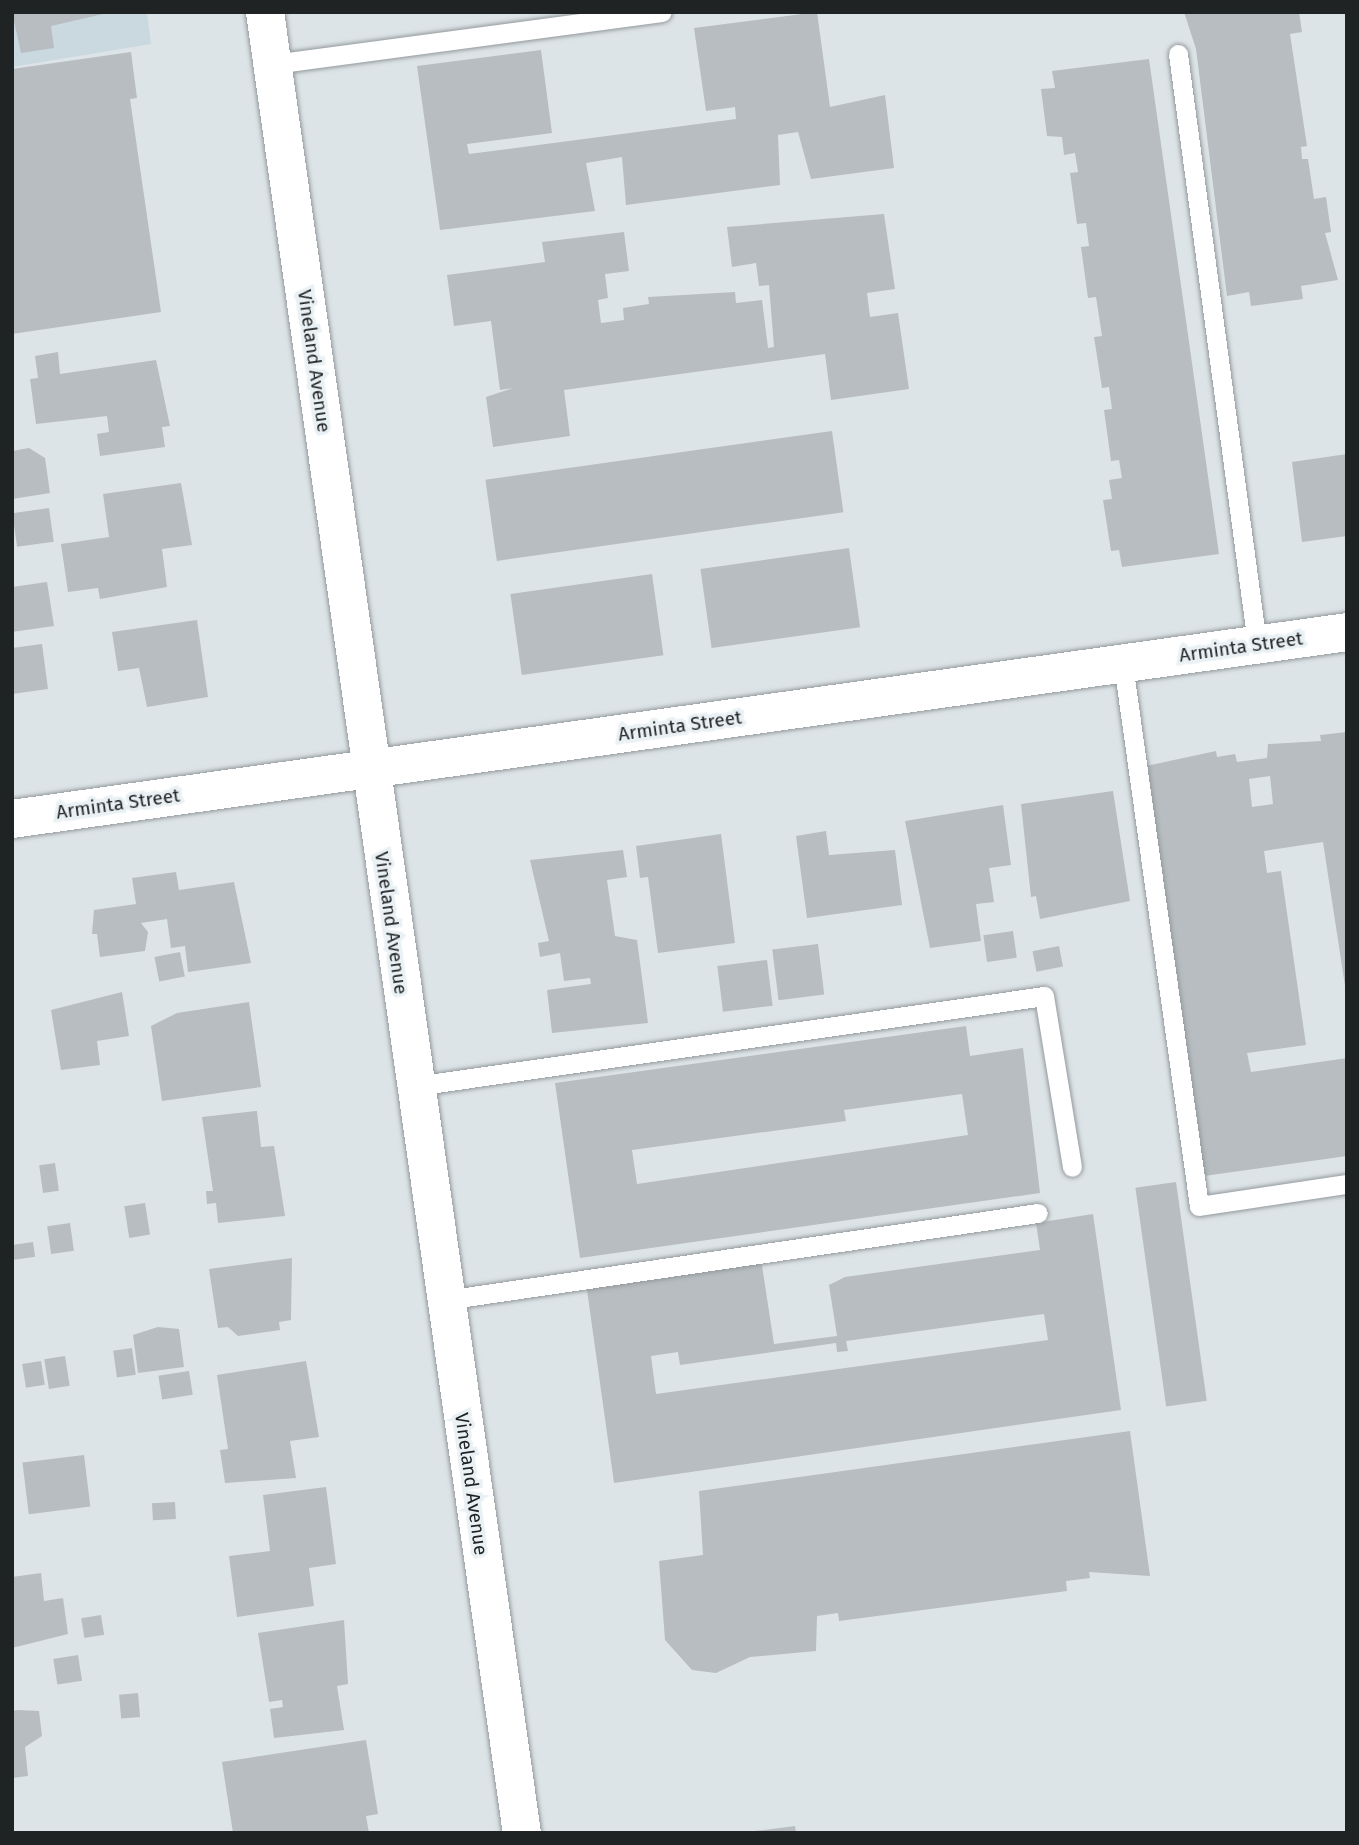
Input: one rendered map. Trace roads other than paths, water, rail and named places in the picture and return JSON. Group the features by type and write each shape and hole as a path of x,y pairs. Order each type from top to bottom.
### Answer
{"main road":[{"name":"Vineland Avenue","path":"265,12 522,1833"},
{"name":"Arminta Street","path":"12,818 1347,632"}],"lane":[{"path":"273,64 662,12"},
{"path":"1178,54 1257,644"},
{"path":"1123,664 1199,1206 1347,1184"},
{"path":"415,1086 1044,996 1072,1167"},
{"path":"445,1300 1038,1213"}]}
